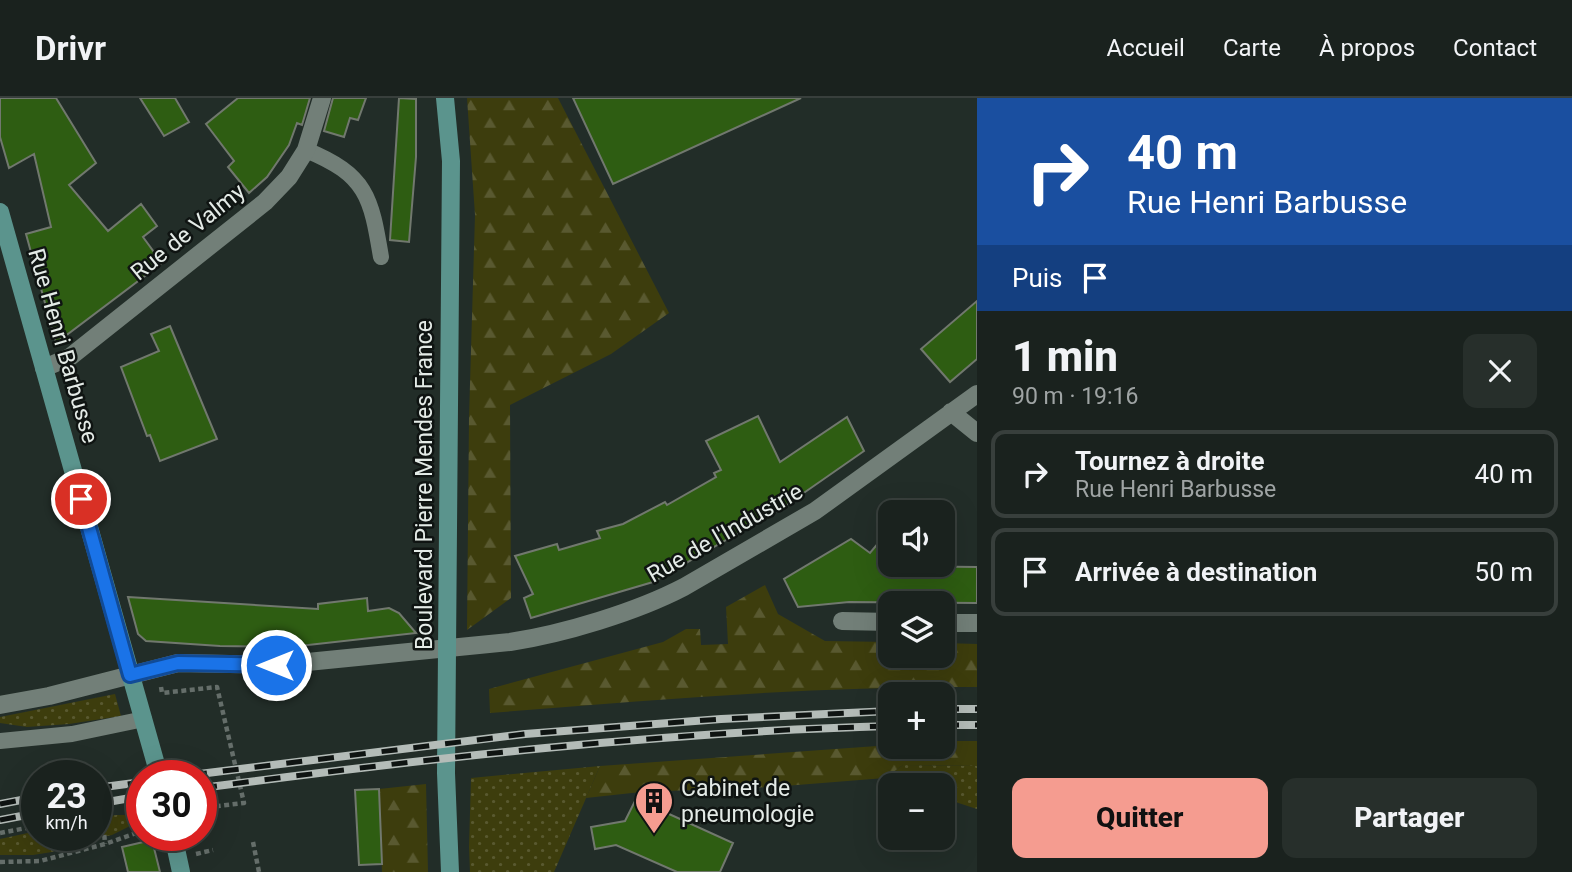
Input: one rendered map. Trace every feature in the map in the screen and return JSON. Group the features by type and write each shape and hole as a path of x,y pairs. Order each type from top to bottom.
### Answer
{"main road":[{"name":"Boulevard Pierre Mendes France","path":"445,98 451,162 446,773 450,872"},
{"name":"Rue Henri Barbusse","path":"0,212 155,760"},
{"path":"176,851 181,872"}],"street":[{"name":"Rue de Valmy","path":"44,368 70,357 265,202 289,177 306,150 322,98"},
{"name":"Rue de l'Industrie","path":"0,705 49,696 178,663 276,665 510,642 619,614 665,598 815,511 977,394"},
{"path":"951,412 977,433"},
{"path":"842,621 878,622"},
{"path":"955,623 977,624"}],"lane":[{"path":"306,150 339,166 364,190 373,212 382,257"},
{"path":"0,741 72,734 144,719"}],"path":[{"path":"162,693 217,687 244,803 217,806"},
{"path":"0,833 21,829"},
{"path":"253,842 259,872"},
{"path":"0,862 40,861 78,851"},
{"path":"195,855 209,851"}],"green space":[{"path":"467,98 558,98 669,313 611,354 510,405 511,598 467,630 475,215"},
{"path":"765,585 778,614 825,641 878,642 878,668 955,668 955,643 977,644 977,687 955,687 955,682 878,682 878,688 794,691 490,713 489,689 663,642 686,629 700,629 701,645 728,644 726,607"},
{"path":"115,694 121,716 27,727 0,723 0,717"},
{"path":"955,741 977,741 977,766 903,765 892,773 878,773 878,779 772,787 641,792 586,798 600,766 878,746 878,759 955,759"},
{"path":"903,765 977,766 977,809 955,802 955,773 892,773"},
{"path":"600,766 554,872 470,872 471,778"},
{"path":"426,784 428,872 382,872 379,789"},
{"path":"126,815 126,828 112,835 112,816"},
{"path":"21,834 21,851 55,851 33,855 0,855 0,839"}],"building":[{"path":"0,98 56,98 96,163 69,185 108,231 141,204 157,226 143,237 162,263 56,343 26,234 51,227 34,154 9,168 0,137"},
{"path":"140,98 175,98 189,122 164,136"},
{"path":"238,98 310,98 302,125 297,123 289,145 267,177 249,193 228,167 234,161 206,124"},
{"path":"333,98 366,98 358,120 350,118 344,137 324,131"},
{"path":"399,98 416,99 416,157 409,242 390,240"},
{"path":"573,98 801,98 613,184"},
{"path":"977,301 977,359 950,382 921,349"},
{"path":"170,326 217,439 160,461 150,435 147,436 121,367 159,351 151,334"},
{"path":"758,416 780,462 847,417 864,451 785,506 653,582 531,618 524,598 533,594 515,556 557,544 559,550 600,538 597,531 623,524 665,502 667,505 716,477 714,473 721,470 706,441"},
{"path":"851,539 870,553 878,543 878,577 955,577 955,567 977,567 977,603 955,603 955,591 878,591 878,602 798,607 784,579"},
{"path":"128,597 318,609 318,604 367,598 368,611 389,608 399,613 416,633 290,647 146,641 138,634"},
{"path":"379,789 382,864 359,865 355,790"},
{"name":"Cabinet de pneumologie","path":"636,799 733,843 720,872 677,872 616,845 595,849 591,827 625,821"},
{"path":"126,846 126,851 155,851 160,872 128,872 122,847"}],"railway":[{"path":"955,709 977,709"},
{"path":"217,772 525,734 721,719 878,712"},
{"path":"955,725 977,725"},
{"path":"217,786 373,766 631,740 878,726"},
{"path":"112,786 126,784"},
{"path":"112,801 126,799"},
{"path":"0,804 21,800"},
{"path":"0,820 21,816"}],"place":[{"name":"Cabinet de pneumologie","path":"654,835"}],"route":[{"path":"81,499 130,675 178,663 276,665"}]}
